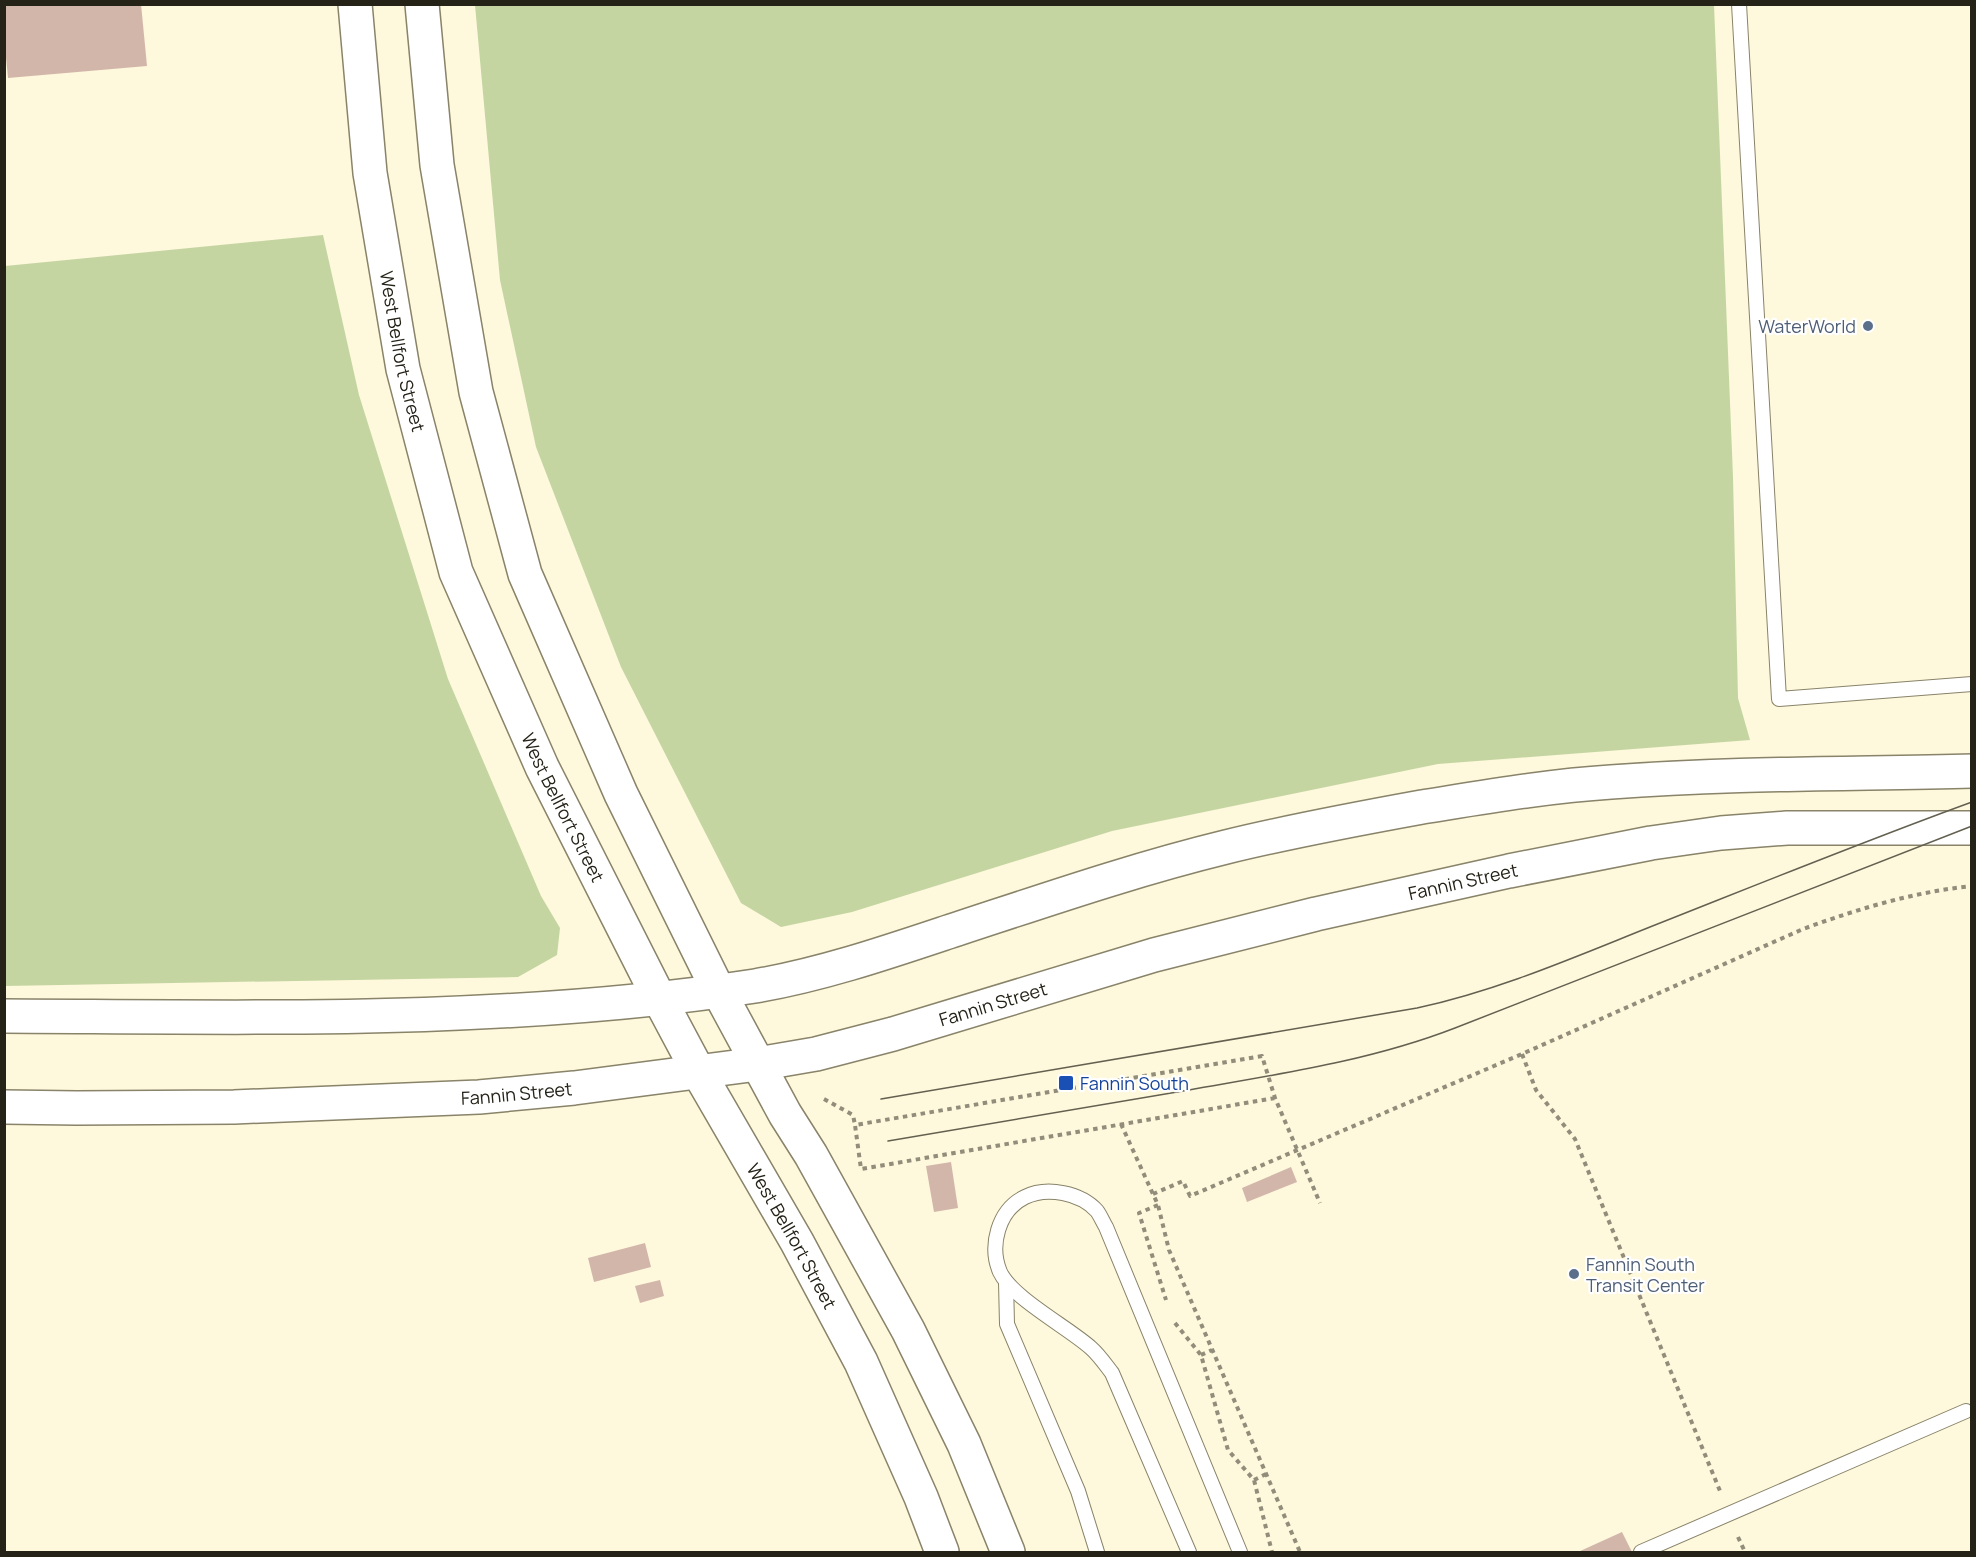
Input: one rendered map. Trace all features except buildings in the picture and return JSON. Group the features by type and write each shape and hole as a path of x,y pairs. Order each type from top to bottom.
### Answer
{"main road":[{"name":"West Bellfort Street","path":"355,4 370,173 403,369 456,572 542,767 659,998 699,1073 797,1242 861,1362 921,1497 942,1552"},
{"path":"422,4 437,165 474,381 525,574 621,794 718,990 785,1114 811,1155 908,1330 964,1444 1008,1552"},
{"path":"4,1016 408,1016 498,1012 659,998 760,985 851,963 1182,858 1349,820 1482,797 1607,782 1733,775 1971,771"},
{"name":"Fannin Street","path":"4,1107 234,1107 377,1102 519,1094 699,1073 816,1054 893,1034 1154,955 1316,914 1509,871 1652,843 1721,832 1787,828 1971,828"}],"lane":[{"path":"1739,4 1779,699 1971,684"},
{"path":"1189,1552 1112,1372 1092,1348 1022,1296 1006,1282 1001,1274 995,1252 999,1226 1006,1213 1025,1196 1038,1193 1062,1193 1087,1202 1098,1212 1240,1552"},
{"path":"1006,1282 1007,1324 1078,1491 1097,1552"},
{"path":"1641,1552 1966,1411"}],"path":[{"path":"1153,1194 1183,1181 1190,1196 1522,1054 1803,929 1849,912 1914,894 1971,886"},
{"path":"1522,1054 1536,1090 1575,1139 1745,1552"},
{"path":"855,1125 1262,1056 1275,1098 1320,1203"},
{"path":"824,1099 853,1114 861,1169 1275,1098"},
{"path":"1121,1124 1158,1205 1169,1250 1300,1552"},
{"path":"1158,1205 1139,1213 1169,1308"},
{"path":"1172,1319 1201,1355 1228,1450 1254,1480 1272,1552"},
{"path":"1201,1355 1212,1350"},
{"path":"1254,1480 1266,1474"}],"green space":[{"path":"475,5 1714,5 1733,477 1738,698 1750,740 1438,764 1112,831 852,912 781,927 741,903 621,667 536,447 500,280"},
{"path":"323,235 359,395 448,679 541,896 560,928 557,955 518,977 5,986 5,266"}],"tram line":[{"path":"881,1099 1417,1008 1446,1001 1561,963 1849,848 1972,802"},
{"path":"888,1141 1290,1072 1390,1049 1455,1028 1972,826"}],"place":[{"name":"WaterWorld","path":"1868,326"},
{"name":"Fannin South","path":"1066,1083"},
{"name":"Fannin South Transit Center","path":"1574,1274"}]}
